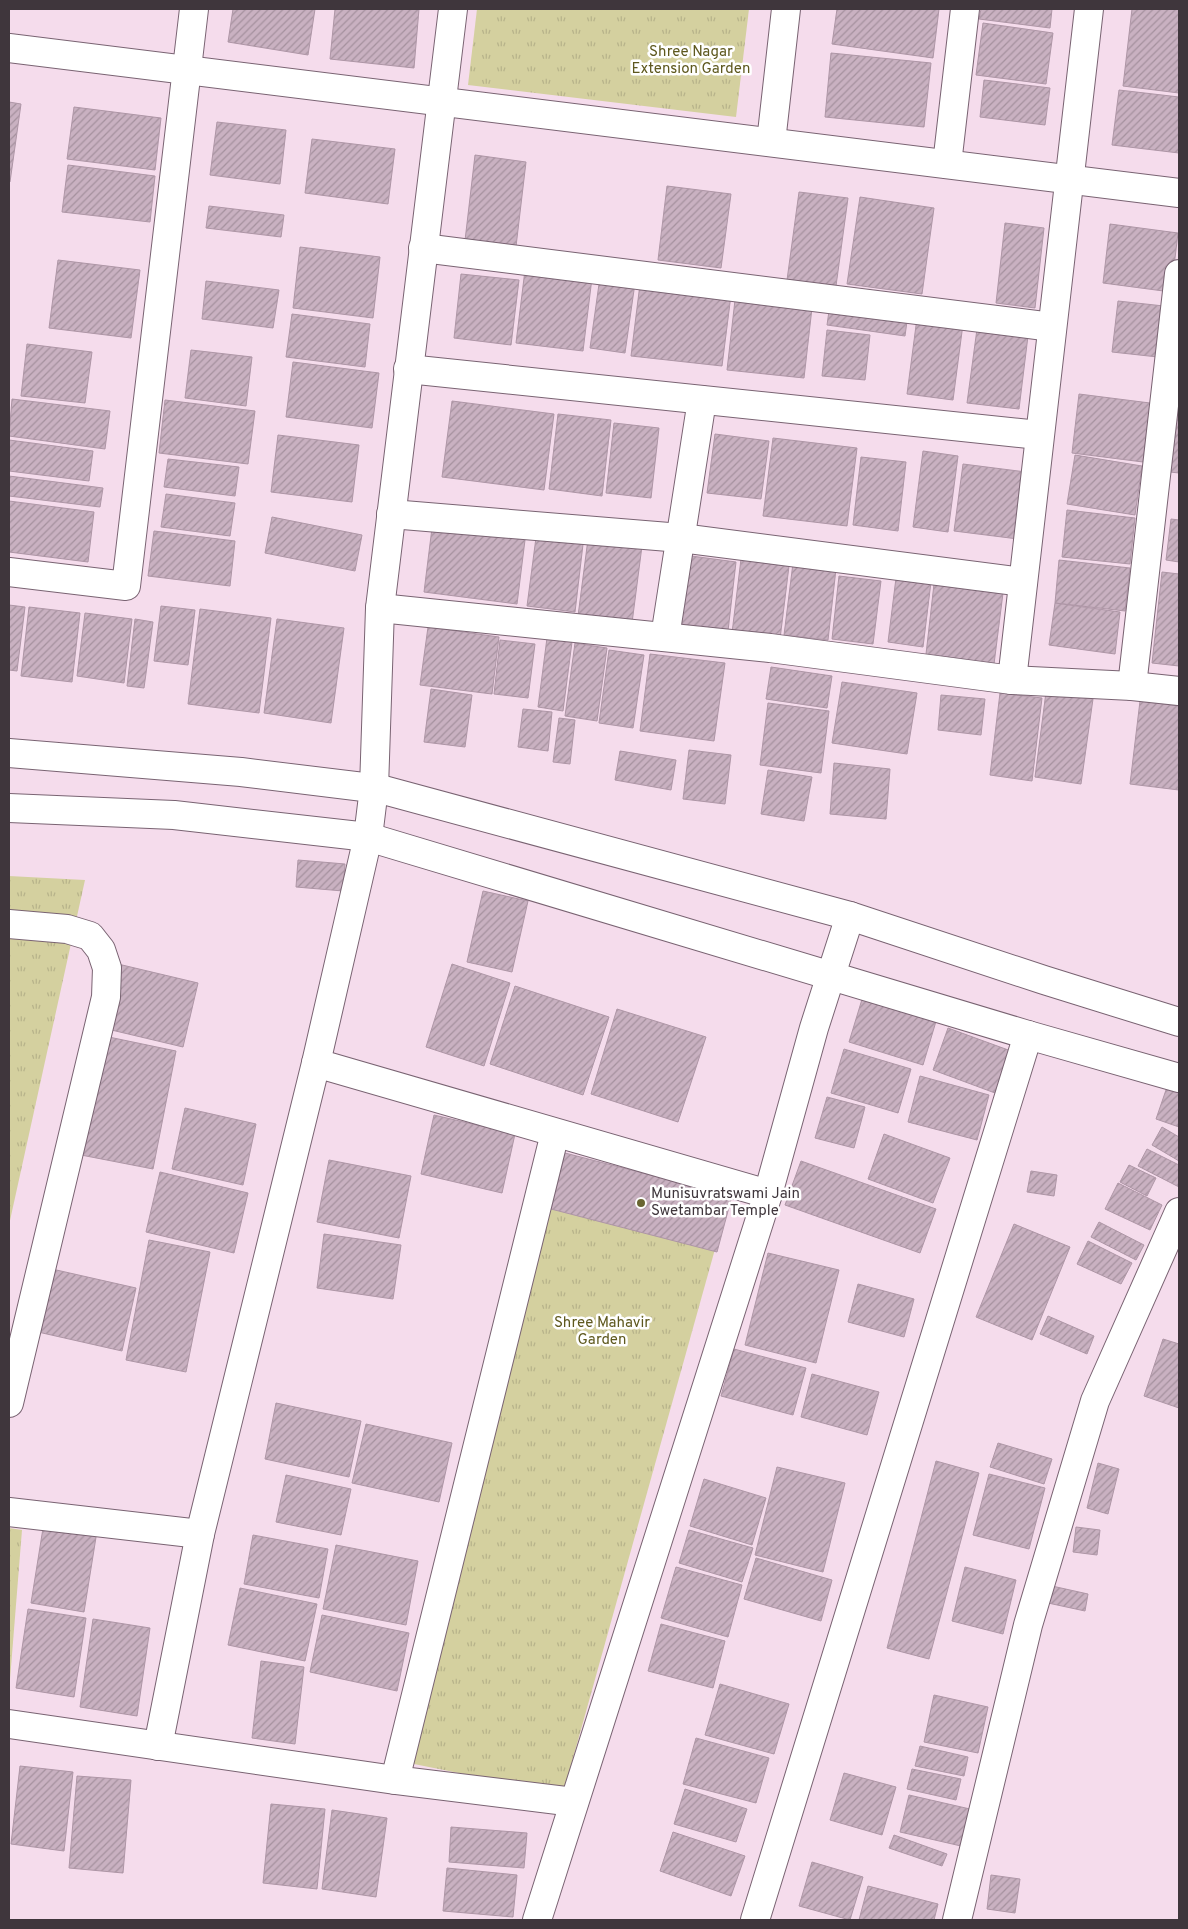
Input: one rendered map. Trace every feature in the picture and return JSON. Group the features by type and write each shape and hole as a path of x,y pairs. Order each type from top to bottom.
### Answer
{"street":[{"path":"9,572 126,586 194,9"},
{"path":"158,1746 200,1534 316,1063 368,836 374,788 380,608 453,9"},
{"path":"771,142 786,9"},
{"path":"947,164 966,9"},
{"path":"1012,680 1089,9"},
{"path":"9,48 1179,193"},
{"path":"423,248 1052,327"},
{"path":"1132,686 1179,274"},
{"path":"408,369 1040,435"},
{"path":"665,637 702,400"},
{"path":"391,514 681,538 1023,582"},
{"path":"380,608 770,648 1012,680 1132,686 1179,691"},
{"path":"9,753 241,772 374,788 850,916 1179,1022"},
{"path":"9,808 174,814 368,836 1028,1035 1179,1078"},
{"path":"537,1920 768,1194 814,1028 850,916"},
{"path":"9,924 67,929 90,936 101,950 107,968 106,997 9,1403"},
{"path":"755,1920 1028,1035"},
{"path":"316,1063 768,1194"},
{"path":"395,1780 555,1133"},
{"path":"957,1920 1028,1625 1095,1401 1179,1212"},
{"path":"9,1512 200,1534"},
{"path":"9,1724 395,1780 574,1802"}],"green space":[{"name":"Shree Nagar Extension Garden","path":"477,9 749,9 736,117 468,85"},
{"path":"9,876 85,880 9,1225"},
{"name":"Shree Mahavir Garden","path":"550,1195 717,1242 563,1794 404,1762"},
{"path":"9,1528 22,1530 9,1692"}],"building":[{"path":"233,9 315,9 308,55 228,42"},
{"path":"335,9 419,9 414,68 330,59"},
{"path":"837,9 939,9 933,58 832,44"},
{"path":"981,9 1052,9 1050,28 979,19"},
{"path":"1132,9 1179,9 1179,93 1123,86"},
{"path":"983,23 1053,33 1046,84 976,75"},
{"path":"831,53 931,63 924,127 825,117"},
{"path":"984,80 1050,88 1045,125 980,117"},
{"path":"1119,90 1179,97 1179,153 1112,145"},
{"path":"9,102 21,104 10,182 9,182"},
{"path":"74,107 161,118 155,170 67,159"},
{"path":"217,122 286,130 280,184 210,175"},
{"path":"312,139 395,149 388,204 305,193"},
{"path":"475,155 526,162 515,255 464,249"},
{"path":"68,165 155,176 150,222 62,212"},
{"path":"667,186 731,194 721,268 658,260"},
{"path":"799,192 848,198 836,286 787,280"},
{"path":"860,197 934,208 922,294 847,284"},
{"path":"209,206 284,215 281,237 206,228"},
{"path":"1005,223 1044,228 1035,308 996,303"},
{"path":"1110,224 1178,233 1171,292 1103,283"},
{"path":"300,247 380,257 373,318 293,308"},
{"path":"58,260 140,270 131,338 49,328"},
{"path":"525,270 592,278 583,351 516,343"},
{"path":"461,274 519,280 511,345 454,338"},
{"path":"600,277 635,283 625,353 590,348"},
{"path":"206,281 279,290 273,328 202,319"},
{"path":"640,284 731,295 722,366 631,356"},
{"path":"735,300 812,308 804,378 727,370"},
{"path":"1118,301 1173,307 1167,358 1112,352"},
{"path":"830,304 908,314 905,336 827,325"},
{"path":"292,314 370,324 365,367 286,357"},
{"path":"917,318 963,324 953,400 907,394"},
{"path":"977,329 1028,336 1019,409 967,403"},
{"path":"827,330 870,335 865,380 822,376"},
{"path":"27,344 92,352 85,403 21,396"},
{"path":"191,350 252,357 246,406 185,398"},
{"path":"293,362 379,373 372,428 286,417"},
{"path":"1079,394 1150,403 1143,462 1072,453"},
{"path":"12,399 110,411 105,449 9,436"},
{"path":"165,400 255,411 248,464 159,453"},
{"path":"452,401 554,414 544,490 442,477"},
{"path":"1179,402 1179,473 1170,472"},
{"path":"558,414 611,420 602,496 549,489"},
{"path":"614,423 659,428 651,498 606,493"},
{"path":"715,434 769,441 761,499 707,493"},
{"path":"278,435 359,445 352,502 271,492"},
{"path":"773,438 857,448 847,526 763,516"},
{"path":"9,440 93,451 89,481 9,471"},
{"path":"923,451 958,456 948,532 913,527"},
{"path":"1075,455 1142,466 1135,515 1067,504"},
{"path":"861,457 906,462 898,531 853,525"},
{"path":"168,459 239,467 235,496 164,487"},
{"path":"963,464 1026,472 1018,539 954,531"},
{"path":"9,476 103,488 100,507 9,496"},
{"path":"166,494 235,503 230,536 161,527"},
{"path":"9,501 94,512 88,562 9,552"},
{"path":"1067,510 1135,518 1130,564 1062,557"},
{"path":"272,517 362,535 355,571 265,553"},
{"path":"1171,519 1179,520 1179,562 1166,560"},
{"path":"433,520 526,532 517,604 424,592"},
{"path":"537,530 584,536 575,612 527,606"},
{"path":"154,531 235,541 230,586 148,576"},
{"path":"588,539 642,546 632,623 578,616"},
{"path":"684,555 736,562 728,631 675,625"},
{"path":"741,559 789,566 780,639 732,633"},
{"path":"1059,560 1130,568 1125,611 1055,603"},
{"path":"793,563 836,569 828,640 784,635"},
{"path":"1162,572 1179,574 1179,666 1152,663"},
{"path":"839,576 881,581 873,644 832,639"},
{"path":"896,578 931,582 923,647 888,642"},
{"path":"934,584 1003,593 993,672 925,663"},
{"path":"1055,603 1120,612 1115,654 1049,645"},
{"path":"9,605 25,607 17,671 9,670"},
{"path":"161,606 195,610 188,665 154,661"},
{"path":"29,607 80,613 72,682 21,676"},
{"path":"200,609 271,618 259,713 188,704"},
{"path":"85,613 132,619 124,683 77,676"},
{"path":"135,619 153,622 144,688 127,686"},
{"path":"277,619 344,628 331,723 264,713"},
{"path":"428,627 499,637 492,694 420,685"},
{"path":"547,638 572,642 563,711 538,707"},
{"path":"500,640 535,644 528,698 494,694"},
{"path":"575,643 607,648 597,721 565,716"},
{"path":"609,650 644,655 633,728 599,723"},
{"path":"650,654 725,663 714,741 640,731"},
{"path":"771,667 832,676 827,708 766,699"},
{"path":"842,682 917,693 907,754 832,743"},
{"path":"431,689 472,695 465,747 424,742"},
{"path":"1046,692 1093,699 1081,784 1035,777"},
{"path":"1000,693 1042,698 1032,781 990,775"},
{"path":"941,695 985,699 981,735 938,730"},
{"path":"1140,701 1179,706 1179,790 1130,784"},
{"path":"768,703 829,711 821,773 760,765"},
{"path":"523,709 552,712 548,751 518,747"},
{"path":"559,718 575,720 570,764 553,762"},
{"path":"689,750 731,755 725,804 683,799"},
{"path":"620,751 676,760 671,790 615,780"},
{"path":"834,763 890,769 886,819 830,814"},
{"path":"768,770 812,777 804,821 761,814"},
{"path":"298,860 345,864 343,891 296,887"},
{"path":"483,891 528,901 512,972 467,962"},
{"path":"118,964 198,983 183,1047 103,1028"},
{"path":"452,964 510,983 484,1066 426,1047"},
{"path":"515,986 609,1017 583,1095 490,1064"},
{"path":"863,996 937,1018 923,1065 849,1042"},
{"path":"617,1009 706,1037 678,1122 591,1094"},
{"path":"948,1028 1011,1051 995,1093 933,1070"},
{"path":"104,1036 176,1051 153,1169 81,1155"},
{"path":"844,1049 911,1069 898,1113 831,1093"},
{"path":"920,1076 989,1095 977,1140 908,1122"},
{"path":"1167,1087 1179,1091 1179,1127 1156,1119"},
{"path":"827,1097 865,1107 854,1148 815,1138"},
{"path":"185,1108 256,1124 243,1185 172,1169"},
{"path":"434,1115 515,1134 502,1193 421,1174"},
{"path":"1162,1127 1179,1137 1179,1161 1152,1145"},
{"path":"884,1134 950,1158 933,1203 868,1179"},
{"path":"1147,1149 1179,1165 1179,1187 1138,1166"},
{"name":"Munisuvratswami Jain Swetambar Temple","path":"565,1153 732,1196 717,1252 551,1209"},
{"path":"329,1160 411,1176 399,1238 317,1222"},
{"path":"801,1161 936,1209 920,1253 785,1205"},
{"path":"1129,1165 1156,1178 1147,1196 1120,1182"},
{"path":"1031,1171 1057,1175 1054,1196 1027,1192"},
{"path":"160,1172 248,1193 234,1253 146,1232"},
{"path":"1118,1183 1162,1205 1150,1230 1105,1209"},
{"path":"1099,1222 1144,1245 1136,1260 1091,1237"},
{"path":"1014,1224 1070,1247 1032,1340 976,1317"},
{"path":"324,1234 401,1245 393,1299 317,1288"},
{"path":"149,1240 210,1252 186,1372 126,1360"},
{"path":"1088,1241 1132,1263 1121,1284 1077,1264"},
{"path":"768,1253 839,1270 816,1363 745,1345"},
{"path":"52,1269 136,1288 122,1351 38,1332"},
{"path":"858,1284 914,1299 904,1337 848,1322"},
{"path":"1048,1316 1094,1336 1087,1354 1040,1334"},
{"path":"1163,1339 1179,1344 1179,1408 1144,1396"},
{"path":"734,1349 806,1368 793,1415 721,1396"},
{"path":"812,1374 879,1392 867,1435 801,1417"},
{"path":"276,1403 361,1421 349,1477 265,1459"},
{"path":"366,1424 452,1443 439,1502 352,1483"},
{"path":"998,1443 1052,1459 1044,1484 990,1467"},
{"path":"936,1461 979,1473 929,1659 887,1648"},
{"path":"1098,1463 1119,1469 1108,1514 1087,1508"},
{"path":"777,1467 845,1483 823,1572 755,1555"},
{"path":"989,1474 1045,1488 1029,1549 973,1535"},
{"path":"286,1475 351,1489 341,1535 276,1522"},
{"path":"704,1479 766,1498 752,1545 690,1526"},
{"path":"44,1522 97,1531 84,1612 31,1603"},
{"path":"1076,1527 1100,1530 1097,1555 1073,1552"},
{"path":"689,1530 753,1548 742,1582 679,1563"},
{"path":"253,1535 328,1549 319,1598 244,1584"},
{"path":"336,1545 418,1561 406,1625 323,1609"},
{"path":"756,1558 832,1580 821,1621 744,1599"},
{"path":"676,1567 742,1585 728,1637 661,1618"},
{"path":"965,1567 1016,1580 1003,1634 952,1621"},
{"path":"1052,1586 1088,1594 1085,1611 1048,1603"},
{"path":"240,1588 317,1604 305,1661 228,1645"},
{"path":"28,1609 86,1618 74,1697 16,1688"},
{"path":"322,1615 409,1633 397,1691 310,1672"},
{"path":"93,1619 150,1628 137,1716 80,1707"},
{"path":"661,1624 725,1641 713,1688 648,1671"},
{"path":"261,1661 304,1667 295,1744 252,1738"},
{"path":"720,1684 789,1704 774,1754 705,1735"},
{"path":"934,1695 988,1707 978,1753 924,1742"},
{"path":"696,1738 769,1758 756,1803 683,1784"},
{"path":"920,1746 968,1757 964,1776 915,1766"},
{"path":"20,1766 73,1772 64,1851 11,1844"},
{"path":"912,1769 961,1779 956,1800 907,1789"},
{"path":"844,1773 896,1787 882,1835 830,1820"},
{"path":"77,1776 131,1780 123,1873 69,1868"},
{"path":"685,1789 747,1809 736,1842 674,1824"},
{"path":"909,1795 970,1809 961,1846 900,1832"},
{"path":"271,1804 325,1809 317,1889 263,1883"},
{"path":"332,1810 387,1818 376,1897 322,1889"},
{"path":"451,1827 527,1833 524,1868 449,1862"},
{"path":"673,1832 745,1856 731,1896 660,1871"},
{"path":"894,1835 947,1854 942,1866 889,1848"},
{"path":"812,1862 863,1877 850,1920 799,1906"},
{"path":"447,1868 517,1875 513,1917 443,1911"},
{"path":"991,1875 1020,1879 1015,1913 987,1909"},
{"path":"868,1886 938,1904 934,1920 859,1920"}],"place":[{"name":"Munisuvratswami Jain Swetambar Temple","path":"641,1203"}]}
